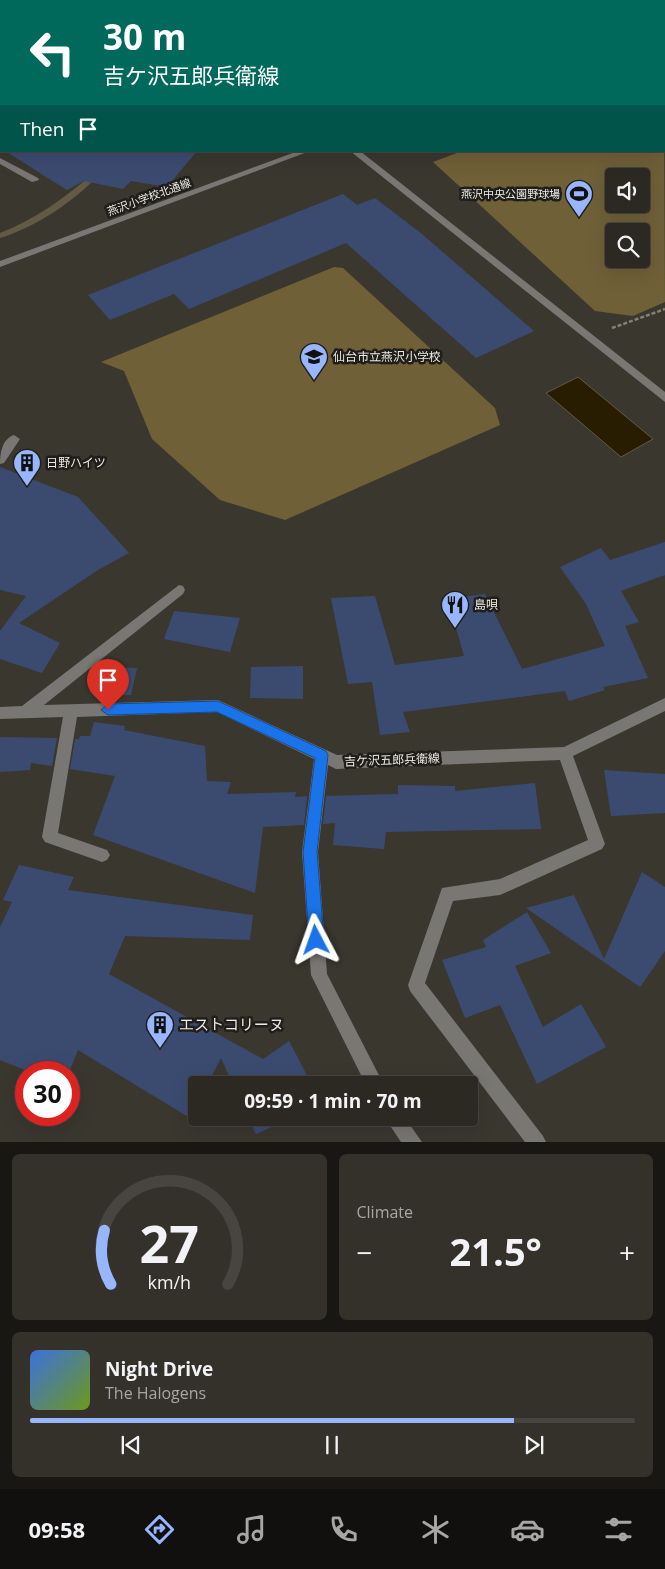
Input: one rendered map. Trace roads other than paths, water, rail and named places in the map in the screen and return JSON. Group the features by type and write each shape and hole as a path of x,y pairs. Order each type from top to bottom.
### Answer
{"street":[{"name":"燕沢小学校北通線","path":"0,264 303,152"},
{"path":"355,152 665,398"},
{"path":"0,161 35,180"},
{"path":"0,460 14,439"},
{"path":"25,712 178,590"},
{"name":"吉ケ沢五郎兵衛線","path":"0,713 218,706 336,762 565,753 665,704"},
{"path":"71,710 50,837 102,855"},
{"path":"537,1142 416,985 448,894 500,887 597,844 565,753"},
{"path":"322,755 310,852 319,975 370,1076"},
{"path":"401,1126 414,1142"}],"waterway":[{"path":"0,236 13,231 52,209 97,173"}],"place":[{"name":"燕沢中央公園野球場","path":"579,218"},
{"name":"仙台市立燕沢小学校","path":"314,381"},
{"name":"日野ハイツ","path":"27,487"},
{"name":"島唄","path":"455,629"},
{"name":"エストコリーヌ","path":"160,1049"}]}
